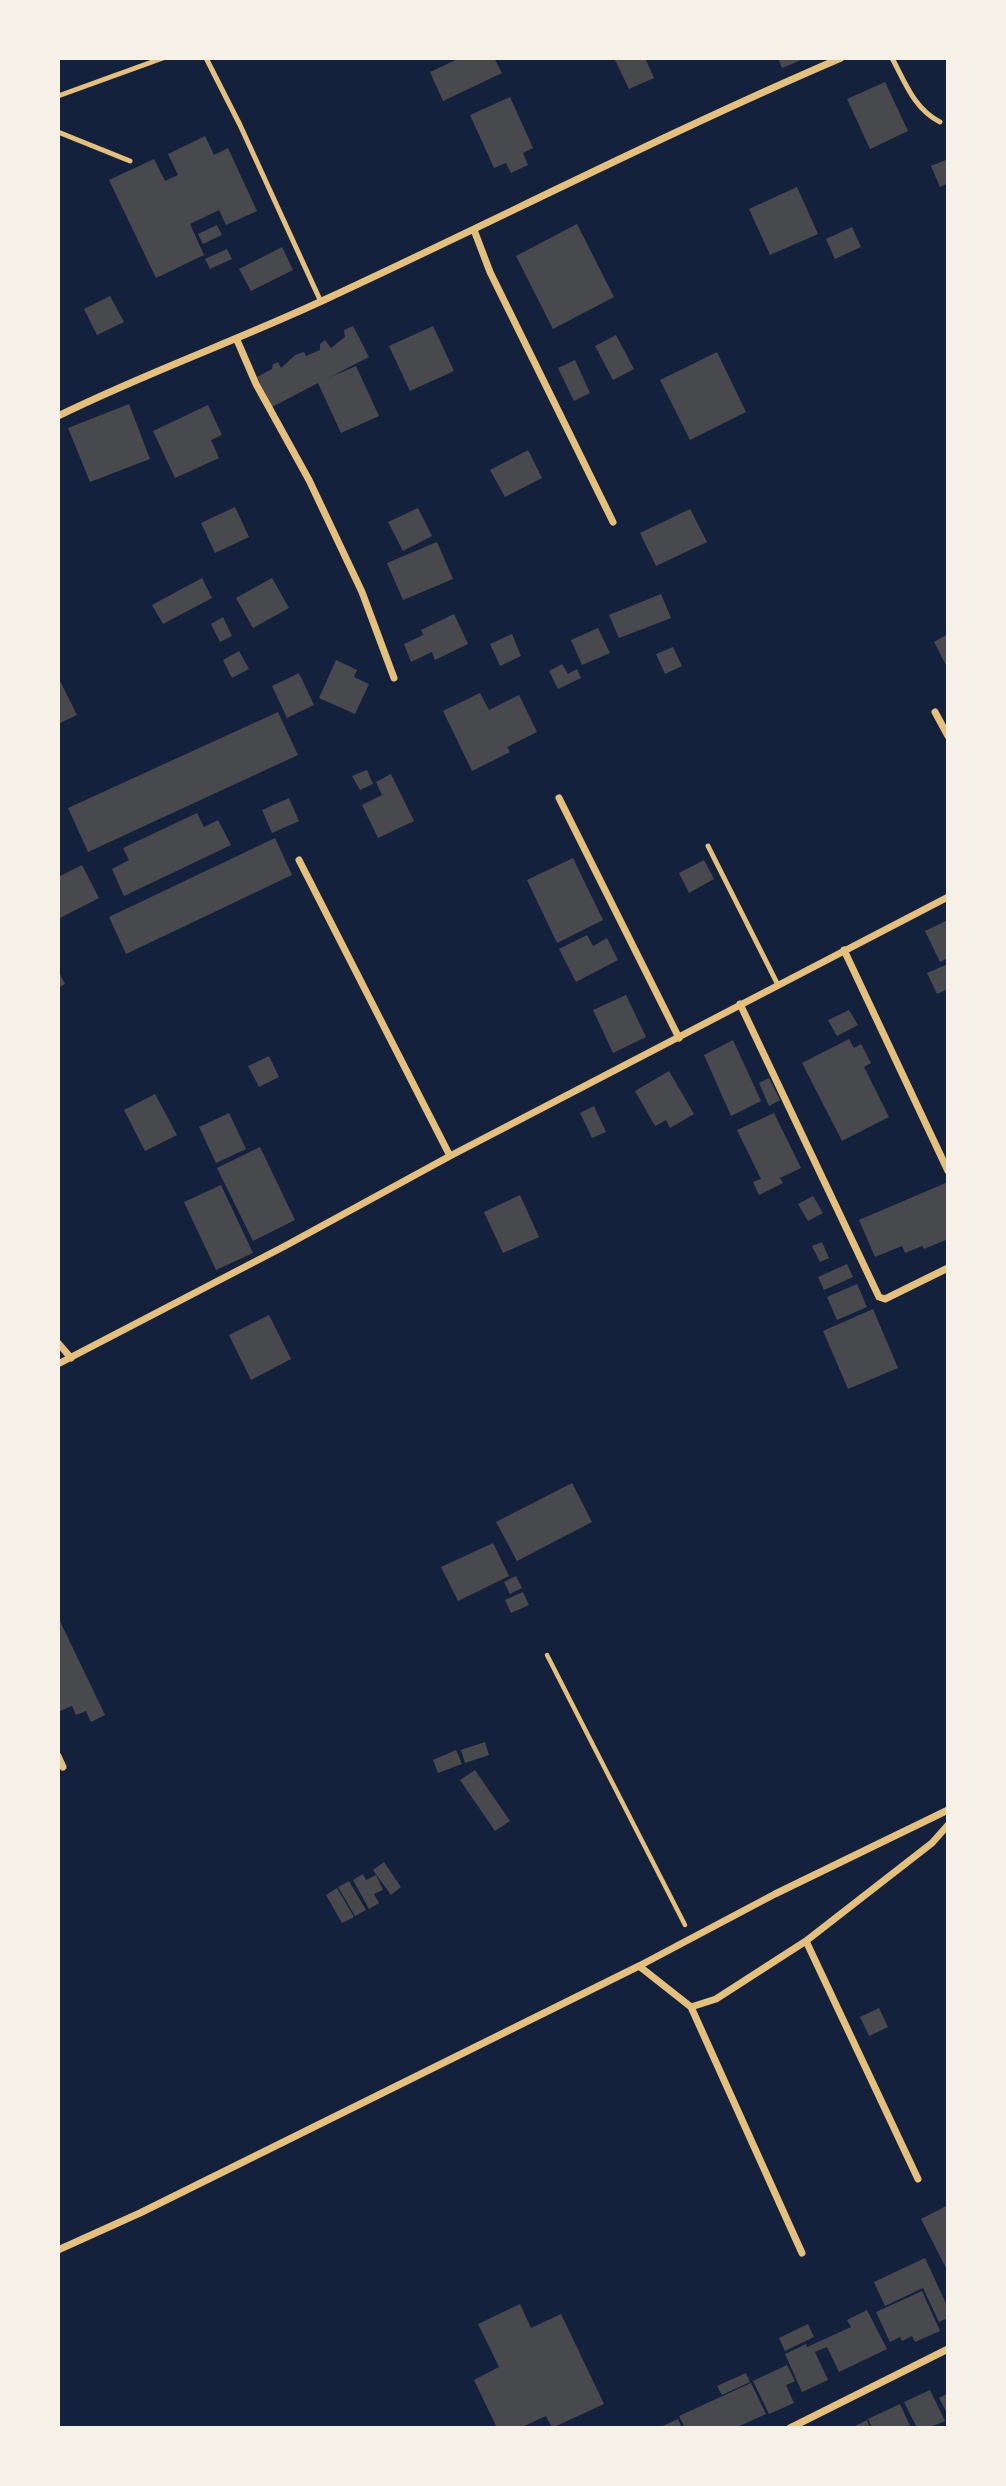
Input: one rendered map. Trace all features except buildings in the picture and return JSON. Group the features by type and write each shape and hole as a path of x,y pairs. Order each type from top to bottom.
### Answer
{"street":[{"path":"58,416 321,302 685,127 841,58"},
{"path":"474,230 490,272 613,522"},
{"path":"237,340 256,384 309,480 362,592 394,678"},
{"path":"935,712 948,736"},
{"path":"559,798 679,1038"},
{"path":"299,860 450,1156"},
{"path":"58,1364 948,897"},
{"path":"844,950 948,1171"},
{"path":"740,1004 878,1297 885,1299 948,1268"},
{"path":"58,1343 71,1358"},
{"path":"58,1756 63,1767"},
{"path":"58,2250 140,2213 948,1810"},
{"path":"691,2007 716,1999 806,1941 932,1843 948,1825"},
{"path":"806,1941 918,2179"},
{"path":"639,1966 691,2007 802,2253"},
{"path":"790,2428 948,2348"}],"lane":[{"path":"58,96 163,58"},
{"path":"206,58 240,125 321,302"},
{"path":"892,58 916,103 928,116 940,122"},
{"path":"58,132 130,161"},
{"path":"708,846 778,985"}],"path":[{"path":"547,1655 692,1938"}]}
